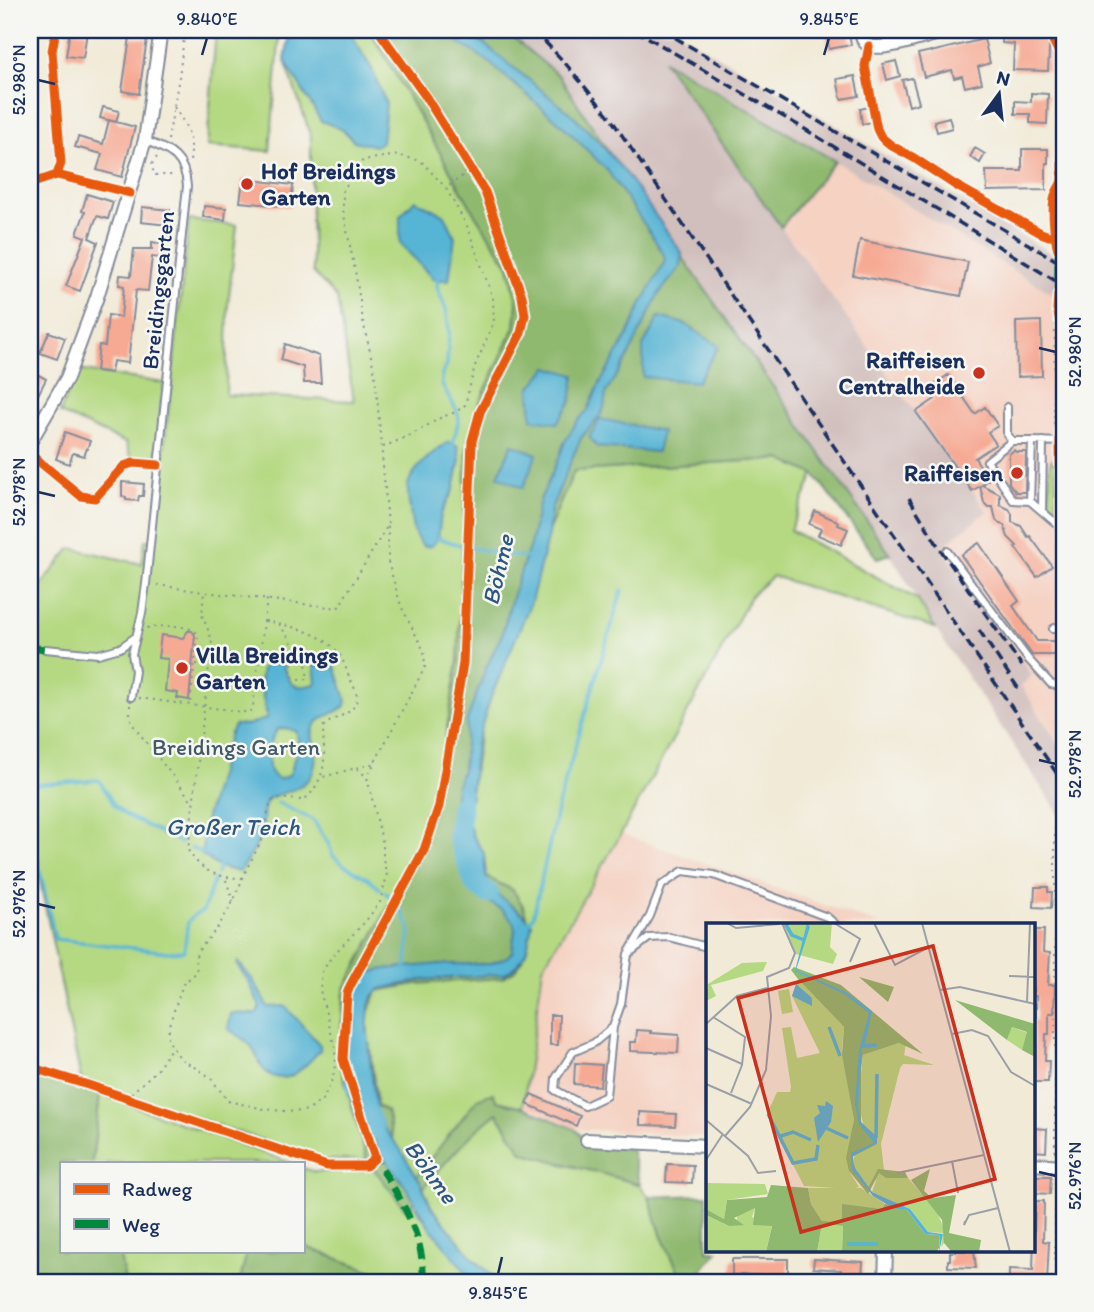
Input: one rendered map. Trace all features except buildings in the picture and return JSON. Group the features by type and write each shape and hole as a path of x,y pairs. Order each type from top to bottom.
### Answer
{"street":[{"path":"30,442 66,378 97,297 145,140 161,30"},
{"path":"861,30 862,39 869,46 882,48 949,30"},
{"path":"587,1140 706,1146"},
{"path":"1034,1164 1060,1166"},
{"path":"886,1252 891,1282"}],"lane":[{"name":"Breidingsgarten","path":"134,638 146,584 187,186 186,171 178,157 145,140"},
{"path":"1007,407 1007,434 1012,441"},
{"path":"1062,442 1012,441 986,461 1013,499 1030,501 1064,530"},
{"path":"1030,501 1032,441"},
{"path":"1042,511 1043,441"},
{"path":"947,551 1028,659 1051,684 1064,687"},
{"path":"1053,629 1064,625"},
{"path":"45,649 98,654 120,648 134,638"},
{"path":"131,697 135,671 132,654 134,638"},
{"path":"613,1027 594,1043 573,1052 556,1078 555,1090 585,1106 607,1096 613,1027 621,1004 628,954 650,916 662,885 683,871 714,875 827,917 834,923"},
{"path":"628,954 649,938 669,937 706,947"},
{"path":"891,1282 912,1278 930,1282"}],"path":[{"path":"174,107 185,30"},
{"path":"367,777 425,667 424,651 401,606 388,562 388,524 375,374 342,210 343,190 363,160 398,155 421,161 446,188 467,226 493,298 494,322 475,366 465,405 457,412 382,447"},
{"path":"446,188 471,170"},
{"path":"1060,309 1063,333 1062,442"},
{"path":"146,584 338,608 388,524"},
{"path":"204,592 202,615 212,640 188,850 194,861 203,869 226,878 244,878"},
{"path":"193,802 133,725 130,716 131,697 244,712 251,710 268,598"},
{"path":"265,621 322,639 334,648 342,658 357,698 356,705 351,710 327,722 323,727 323,777 306,798 280,798 271,803 265,834 233,902 218,927 198,951 195,958 197,972 182,987 169,1025 168,1038 181,1059 211,1077 228,1101 264,1109 294,1112 309,1110 323,1099 332,1080 336,1066 335,1048 320,990 322,972 332,956 380,902 387,876 383,845 367,777 356,768"},
{"path":"278,623 306,663 308,678 293,679 293,646"},
{"path":"138,629 165,626 195,630 198,634 190,705"},
{"path":"195,664 209,666"},
{"path":"1055,1282 1060,1166 1055,818 1063,782 1062,734"},
{"path":"323,777 375,763"},
{"path":"226,878 233,902"},
{"path":"126,1098 158,1069 172,1047"}],"shaded area":[{"path":"504,30 674,30 1063,260 1064,301 835,161 665,62 987,511 942,547 1032,675 1021,686 1062,749 1062,818 935,628 890,554 609,152 559,76"},
{"path":"835,161 1064,301 1060,744 1020,686 1032,674 942,546 986,511 781,227"},
{"path":"621,834 875,923 706,923 706,1137 575,1129 523,1107 543,967"}],"green space":[{"path":"216,30 280,30 270,151 207,146"},
{"name":"Breidings Garten","path":"290,30 370,30 476,216 509,266 517,302 515,327 477,408 458,661 435,803 339,1060 367,1160 322,1160 81,1079 30,834 30,599 71,548 142,564 145,540 154,541 189,220 237,225 228,305 226,395 354,401 337,298 313,272 311,136 285,61"},
{"path":"370,30 504,30 559,76 609,152 890,554 877,558 814,474 780,459 574,471 542,545 482,717 464,838 478,873 513,890 523,906 530,928 523,960 514,971 501,978 416,984 377,991 366,1018 377,1106 387,1111 398,1164 413,1181 477,1099 493,1093 497,1101 523,1107 575,1129 586,1141 631,1149 640,1185 522,1152 497,1113 460,1147 406,1210 367,1160 339,1060 344,990 415,857 435,803 458,661 467,445 477,408 515,327 517,303 509,266 476,216"},
{"path":"663,60 835,161 781,227"},
{"path":"77,370 164,383 155,461 131,458 126,443 60,413"},
{"path":"780,459 814,474 790,530 917,599 935,628 773,576 752,594 621,834 543,967 523,1107 497,1101 414,1182 377,1106 366,1018 377,991 416,984 478,873 464,838 482,717 542,545 574,471"},
{"path":"1052,459 1056,465 1057,510 1049,500"},
{"path":"30,1069 100,1094 92,1162 60,1162 60,1252 119,1252 125,1282 30,1282"},
{"path":"100,1094 288,1162 92,1162"},
{"path":"497,1113 561,1164 609,1174 640,1185 649,1197 662,1237 684,1282 499,1282 471,1256 431,1206 423,1187 473,1132"},
{"path":"304,1168 315,1172 375,1169 406,1209 412,1205 417,1209 475,1282 401,1282 304,1246"},
{"path":"706,1195 706,1252 717,1252 702,1270 711,1282 684,1282 662,1237 649,1197"},
{"path":"304,1246 401,1282 240,1282 247,1252 304,1252"},
{"path":"119,1252 247,1252 240,1282 125,1282"}],"water":[{"path":"290,30 348,30 372,69 386,104 382,142 375,146 354,141 342,129 321,121 285,61"},
{"path":"439,30 467,30 575,117 624,171 682,253 681,266 658,295 627,359 606,393 600,416 581,438 574,454 551,509 548,535 531,602 491,697 476,744 468,822 484,853 487,887 532,923 526,953 518,964 504,974 422,980 380,989 369,1006 367,1035 376,1110 384,1128 421,1183 431,1206 471,1256 499,1282 475,1282 469,1276 429,1226 406,1187 378,1150 361,1095 353,1005 362,979 372,972 439,964 489,964 507,957 512,952 515,929 513,921 475,889 471,865 457,831 454,804 463,767 467,720 502,634 530,545 540,500 564,443 578,420 588,410 665,261 651,234 607,170 562,125 485,59"},
{"path":"415,200 445,215 455,237 449,280 434,280 400,243 400,216"},
{"path":"659,317 685,324 719,346 697,382 643,377 643,346"},
{"path":"548,367 575,375 571,402 557,423 532,419 530,388"},
{"path":"600,419 662,431 657,452 597,447 589,437"},
{"path":"449,442 458,446 460,460 454,489 441,514 438,538 432,546 424,547 413,530 408,485 419,467"},
{"path":"512,444 537,454 523,488 498,476"},
{"name":"Großer Teich","path":"323,661 333,662 346,699 345,706 320,720 314,727 312,735 316,760 310,777 297,788 267,801 260,837 240,872 219,867 202,855 205,821 230,733 235,725 247,725 266,719 260,684 262,668 272,662 282,663 292,684 301,687 315,684 314,666","holes":["278,729 296,731 298,745 292,770 289,775 278,779 270,772 269,766 272,739"]},
{"path":"238,962 253,980 268,1007 285,1006 320,1045 320,1050 295,1074 280,1078 272,1076 264,1070 251,1046 228,1029 231,1013 256,1014 260,1007 249,982 237,965"}],"waterway":[{"path":"438,280 437,287 447,312 449,332 447,365 442,374 442,385 459,418 453,444"},
{"path":"438,538 460,545"},
{"path":"472,548 528,558"},
{"path":"528,924 533,917 558,805 622,590"},
{"path":"30,785 99,780 114,805 125,815 181,843"},
{"path":"278,803 313,820 333,856 381,890"},
{"name":"Böhme","path":"461,806 458,837 475,884 488,893"},
{"path":"30,824 55,939 168,952 184,951 188,922 203,911 214,880"},
{"path":"191,848 202,853"},
{"path":"217,874 219,867"},
{"path":"385,892 392,898"},
{"path":"399,906 410,928 406,971"},
{"name":"Böhme","path":"358,1038 356,1085 374,1129"}],"railway":[{"path":"534,30 609,116 1064,784"},
{"path":"635,30 1064,286"},
{"path":"662,30 1064,265"},
{"path":"909,498 940,549 1022,666"},
{"path":"979,630 1020,691"}],"marked path":[{"path":"1056,243 1058,299"},
{"path":"30,647 45,649"},
{"path":"373,1151 414,1229 421,1255 423,1282"}],"cycle path":[{"path":"56,30 52,51 61,163 57,175"},
{"path":"30,1067 327,1166 366,1166 375,1158 343,1059 347,994 424,850 439,806 463,663 472,441 480,412 521,333 525,315 522,296 485,192 426,97 378,30"},
{"path":"1053,30 1053,41 1063,66 1062,180 1053,207 1058,249"},
{"path":"869,46 865,66 877,129 881,137 955,185 1041,233 1064,236"},
{"path":"30,184 57,175 130,193"},
{"path":"1058,295 1057,309 1063,333 1060,442 1062,746"},
{"path":"30,454 81,496 95,498 124,466 133,463 158,465"}],"place":[{"name":"Hof Breidings Garten","path":"247,184"},
{"name":"Raiffeisen Centralheide","path":"979,373"},
{"name":"Raiffeisen","path":"1017,473"},
{"name":"Villa Breidings Garten","path":"182,668"}]}
